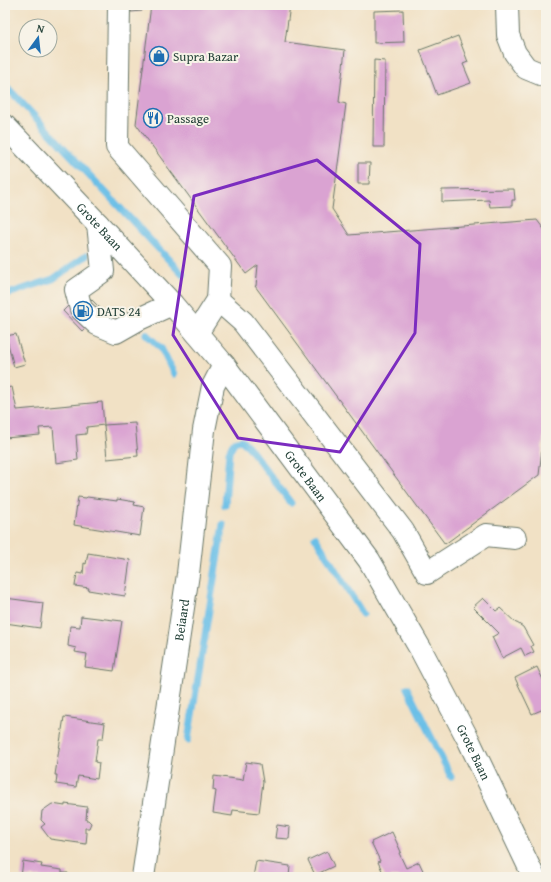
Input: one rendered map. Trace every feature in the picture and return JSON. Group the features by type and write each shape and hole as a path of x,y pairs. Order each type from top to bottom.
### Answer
{"main road":[{"path":"119,5 117,147 220,266 218,300 197,333"},
{"path":"507,5 508,35 515,54 526,68 546,76"},
{"name":"Grote Baan","path":"5,126 172,304 224,364 369,560 421,650 469,741 534,877"},
{"path":"98,224 103,271 76,290 81,309 97,324 116,332 139,319 172,304"},
{"path":"218,300 244,322 403,531 427,573 486,535 515,538"},
{"name":"Beiaard","path":"143,877 188,574 204,430 213,386 224,364"}],"highlighted area":[{"path":"317,160 420,244 415,333 340,452 238,438 173,335 194,196"}],"building":[{"path":"131,5 142,5 142,11 131,12"},
{"path":"151,5 290,5 285,42 345,50 339,102 346,104 332,209 349,235 537,220 546,232 546,416 539,475 445,544 255,286 258,265 246,274 136,124"},
{"path":"403,10 404,42 374,43 374,11"},
{"path":"458,36 468,62 463,64 471,83 437,95 420,50"},
{"path":"374,60 385,61 384,147 373,147"},
{"path":"358,163 370,163 369,184 358,184"},
{"path":"514,189 515,200 512,200 512,206 490,207 489,200 442,202 442,190"},
{"name":"DATS 24","path":"83,291 103,311 82,331 63,311"},
{"path":"16,334 25,364 14,367 6,336"},
{"path":"12,387 17,410 102,402 104,425 87,427 86,434 76,435 78,460 56,463 53,427 39,428 40,435 5,438 5,388"},
{"path":"135,423 138,456 107,459 104,425"},
{"path":"78,497 117,501 117,499 135,502 134,505 144,507 140,536 74,525"},
{"path":"88,553 130,560 125,596 88,590 89,588 75,586 77,573 83,574 84,563 86,564"},
{"path":"5,598 43,603 40,628 5,623"},
{"path":"483,598 496,611 500,608 516,623 523,627 533,645 531,646 534,652 525,656 521,648 502,658 492,637 499,633 473,607"},
{"path":"81,616 122,621 114,671 85,667 87,654 75,652 76,648 68,646 70,626 80,627"},
{"path":"537,667 546,686 546,708 532,714 515,678"},
{"path":"64,717 105,723 103,739 98,739 95,762 99,763 97,779 78,776 76,787 56,784 57,775 55,775"},
{"path":"246,762 260,764 263,782 259,813 233,810 232,816 213,813 216,791 213,790 214,776 243,780"},
{"path":"52,804 87,807 86,820 91,823 89,828 85,828 85,833 87,833 86,844 50,839 41,827 45,824 41,820 42,811"},
{"path":"277,825 290,827 289,839 275,838"},
{"path":"392,832 406,868 419,862 426,877 385,877 378,862 380,861 371,842"},
{"path":"327,851 334,866 315,875 308,860"},
{"path":"23,861 42,864 41,867 62,870 62,873 68,873 67,877 21,877"},
{"path":"256,861 290,866 289,877 253,877"}],"waterway":[{"path":"5,85 183,275"},
{"path":"5,295 53,279 86,256"},
{"path":"146,334 161,348 174,374"},
{"path":"225,505 229,452 234,442 241,440 248,446 291,503"},
{"path":"188,740 223,524"},
{"path":"315,537 363,614"},
{"path":"407,688 451,777"}],"place":[{"name":"Supra Bazar","path":"159,56"},
{"name":"Passage","path":"153,118"},
{"name":"DATS 24","path":"83,311"}]}
